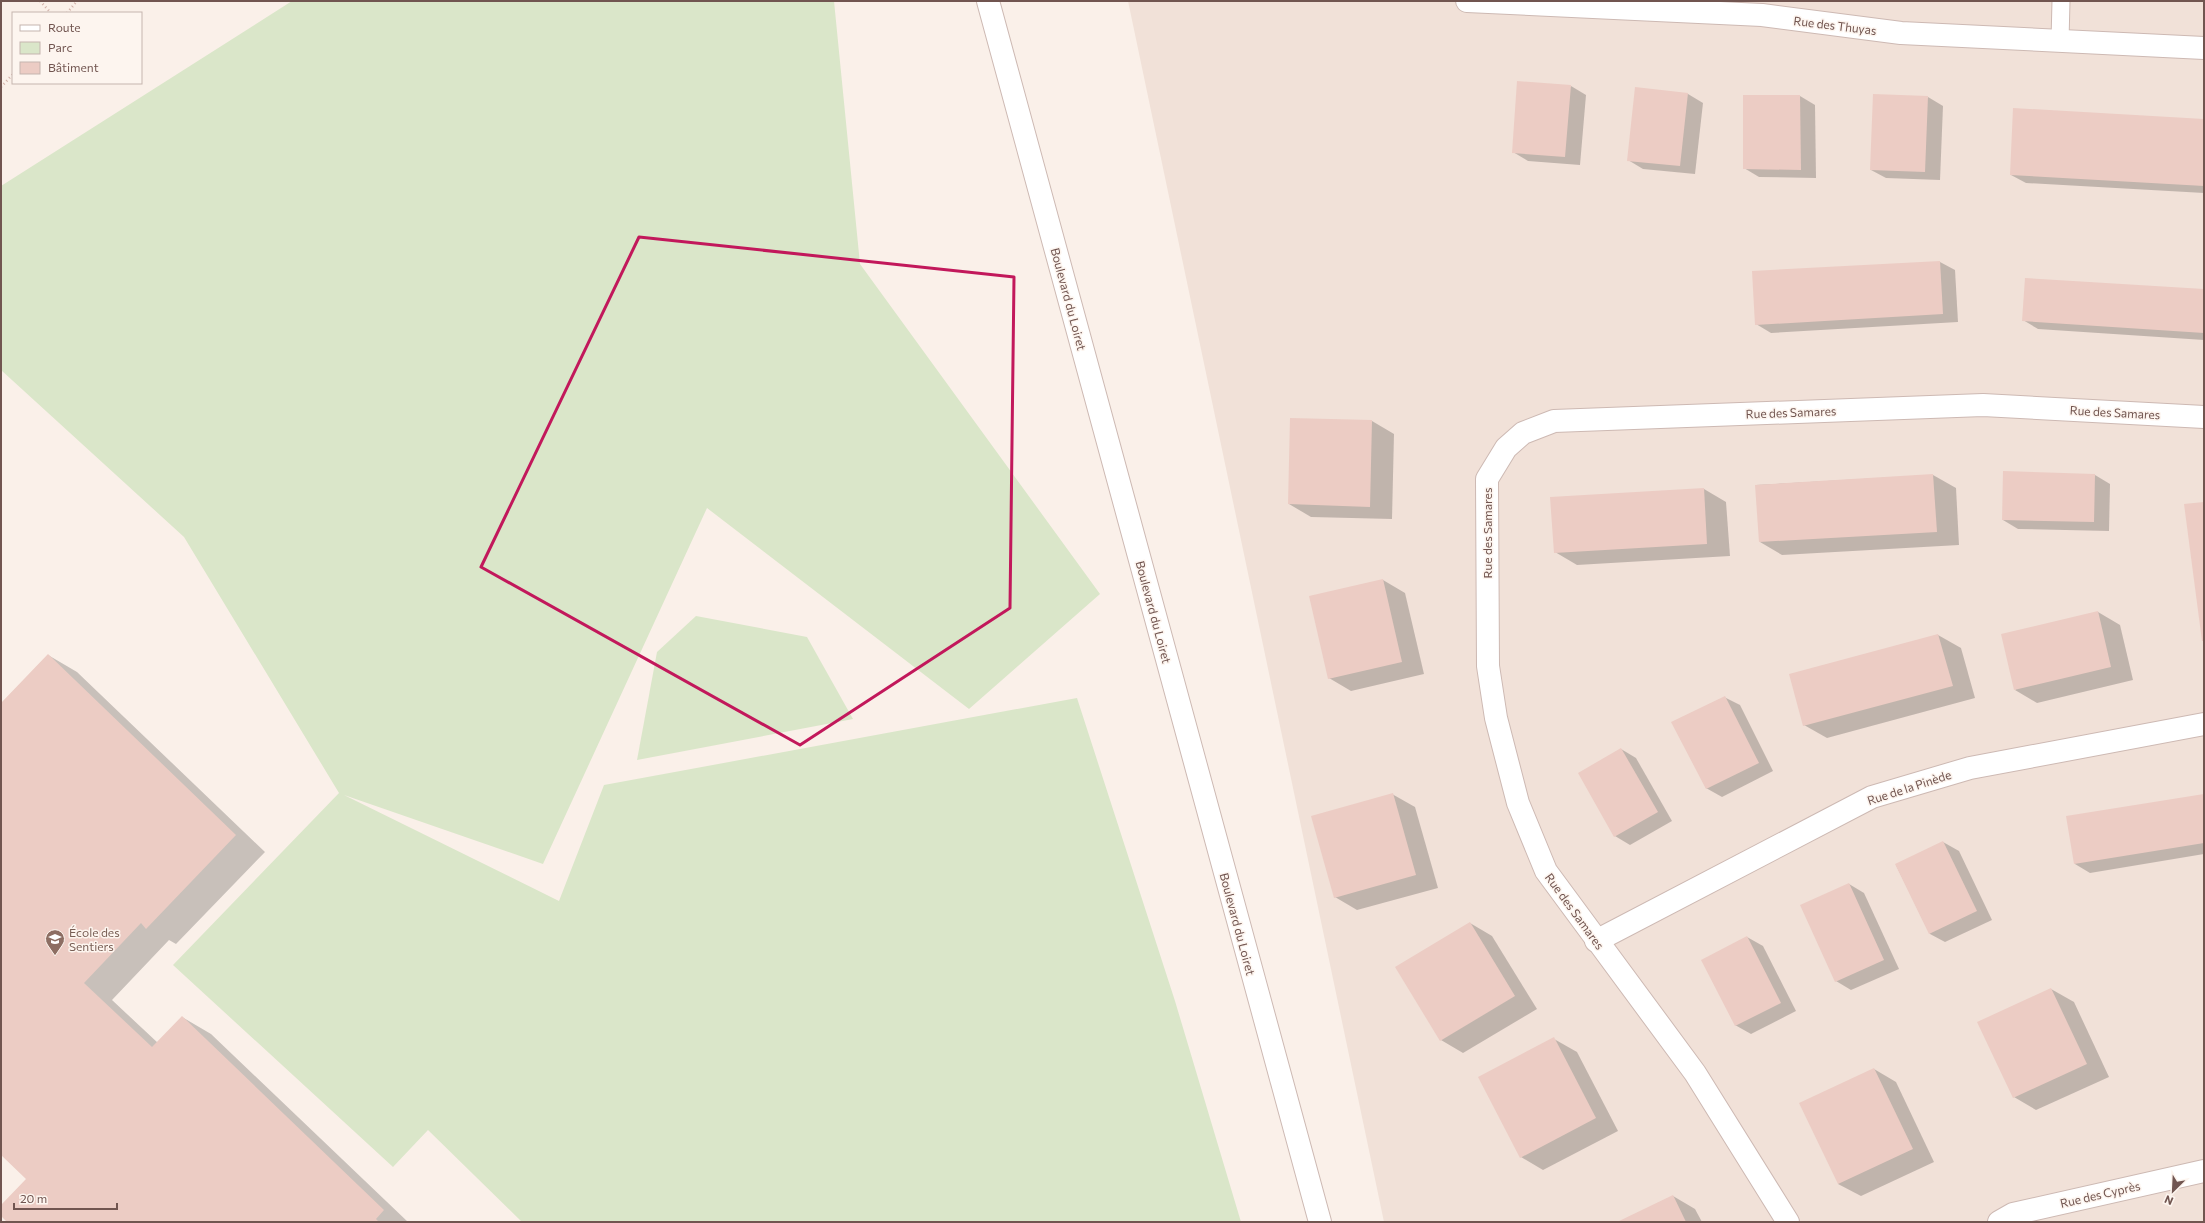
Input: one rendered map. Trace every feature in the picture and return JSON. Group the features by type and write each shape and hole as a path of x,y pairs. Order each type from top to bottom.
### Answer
{"street":[{"name":"Boulevard du Loiret","path":"988,1 1320,1222"},
{"name":"Rue des Thuyas","path":"1467,1 1762,8 1900,33 2204,48"},
{"name":"Rue des Samares","path":"1788,1222 1695,1073 1596,941 1546,871 1518,803 1496,718 1488,666 1487,479 1506,448 1524,433 1554,421 1983,405 2204,417"},
{"name":"Rue de la Pinède","path":"1596,941 1872,797 1970,768 2204,724"},
{"name":"Rue des Cyprès","path":"1999,1222 2013,1214 2204,1171"}],"lane":[{"path":"2060,41 2061,1"}],"path":[{"path":"40,1 50,12"},
{"path":"68,12 77,1"},
{"path":"1,87 12,75"}],"highlighted area":[{"path":"639,237 1014,277 1010,608 800,745 481,567"}],"shaded area":[{"path":"1128,1 2204,1 2204,1222 1384,1222"}],"green space":[{"path":"292,1 834,1 860,264 1100,594 969,709 707,508 543,864 344,795 559,901 604,785 1077,698 1175,1001 1241,1222 522,1222 428,1130 393,1167 173,965 339,793 184,537 1,370 1,186"},
{"path":"696,616 807,637 853,719 637,760 657,652"}],"building":[{"path":"1517,81 1571,85 1565,157 1512,153"},
{"path":"1635,87 1688,93 1680,166 1627,161"},
{"path":"1873,94 1928,96 1925,172 1870,170"},
{"path":"1743,95 1800,95 1801,170 1743,169"},
{"path":"2013,108 2204,119 2204,186 2010,175"},
{"path":"1940,261 1943,314 1755,325 1752,271"},
{"path":"2025,278 2204,289 2204,333 2022,321"},
{"path":"1290,418 1372,420 1370,507 1288,504"},
{"path":"2003,471 2095,474 2094,522 2002,520"},
{"path":"1933,474 1937,532 1759,542 1755,485"},
{"path":"1704,488 1707,544 1554,553 1550,497"},
{"path":"2204,502 2204,641 2202,641 2184,504"},
{"path":"1383,579 1402,662 1328,679 1309,596"},
{"path":"2098,611 2111,667 2014,690 2001,634"},
{"path":"1938,634 1953,686 1803,726 1789,674"},
{"name":"École des Sentiers","path":"48,654 236,835 146,929 141,923 84,983 152,1047 182,1016 384,1210 376,1219 379,1222 7,1222 1,1216 1,1205 26,1179 1,1155 1,703"},
{"path":"1725,696 1759,763 1706,789 1671,722"},
{"path":"1621,748 1658,812 1614,837 1578,773"},
{"path":"1393,793 1416,875 1334,898 1311,816"},
{"path":"2204,794 2204,843 2074,864 2066,816"},
{"path":"1943,841 1977,911 1929,934 1895,864"},
{"path":"1849,883 1884,960 1835,982 1800,905"},
{"path":"1470,922 1515,996 1440,1041 1395,967"},
{"path":"1747,936 1781,1003 1735,1026 1701,960"},
{"path":"2051,988 2087,1064 2013,1098 1977,1022"},
{"path":"1554,1037 1596,1118 1520,1158 1478,1077"},
{"path":"1874,1068 1913,1149 1838,1184 1799,1103"},
{"path":"1673,1195 1686,1222 1617,1222"}],"place":[{"name":"École des Sentiers","path":"55,956"}]}
